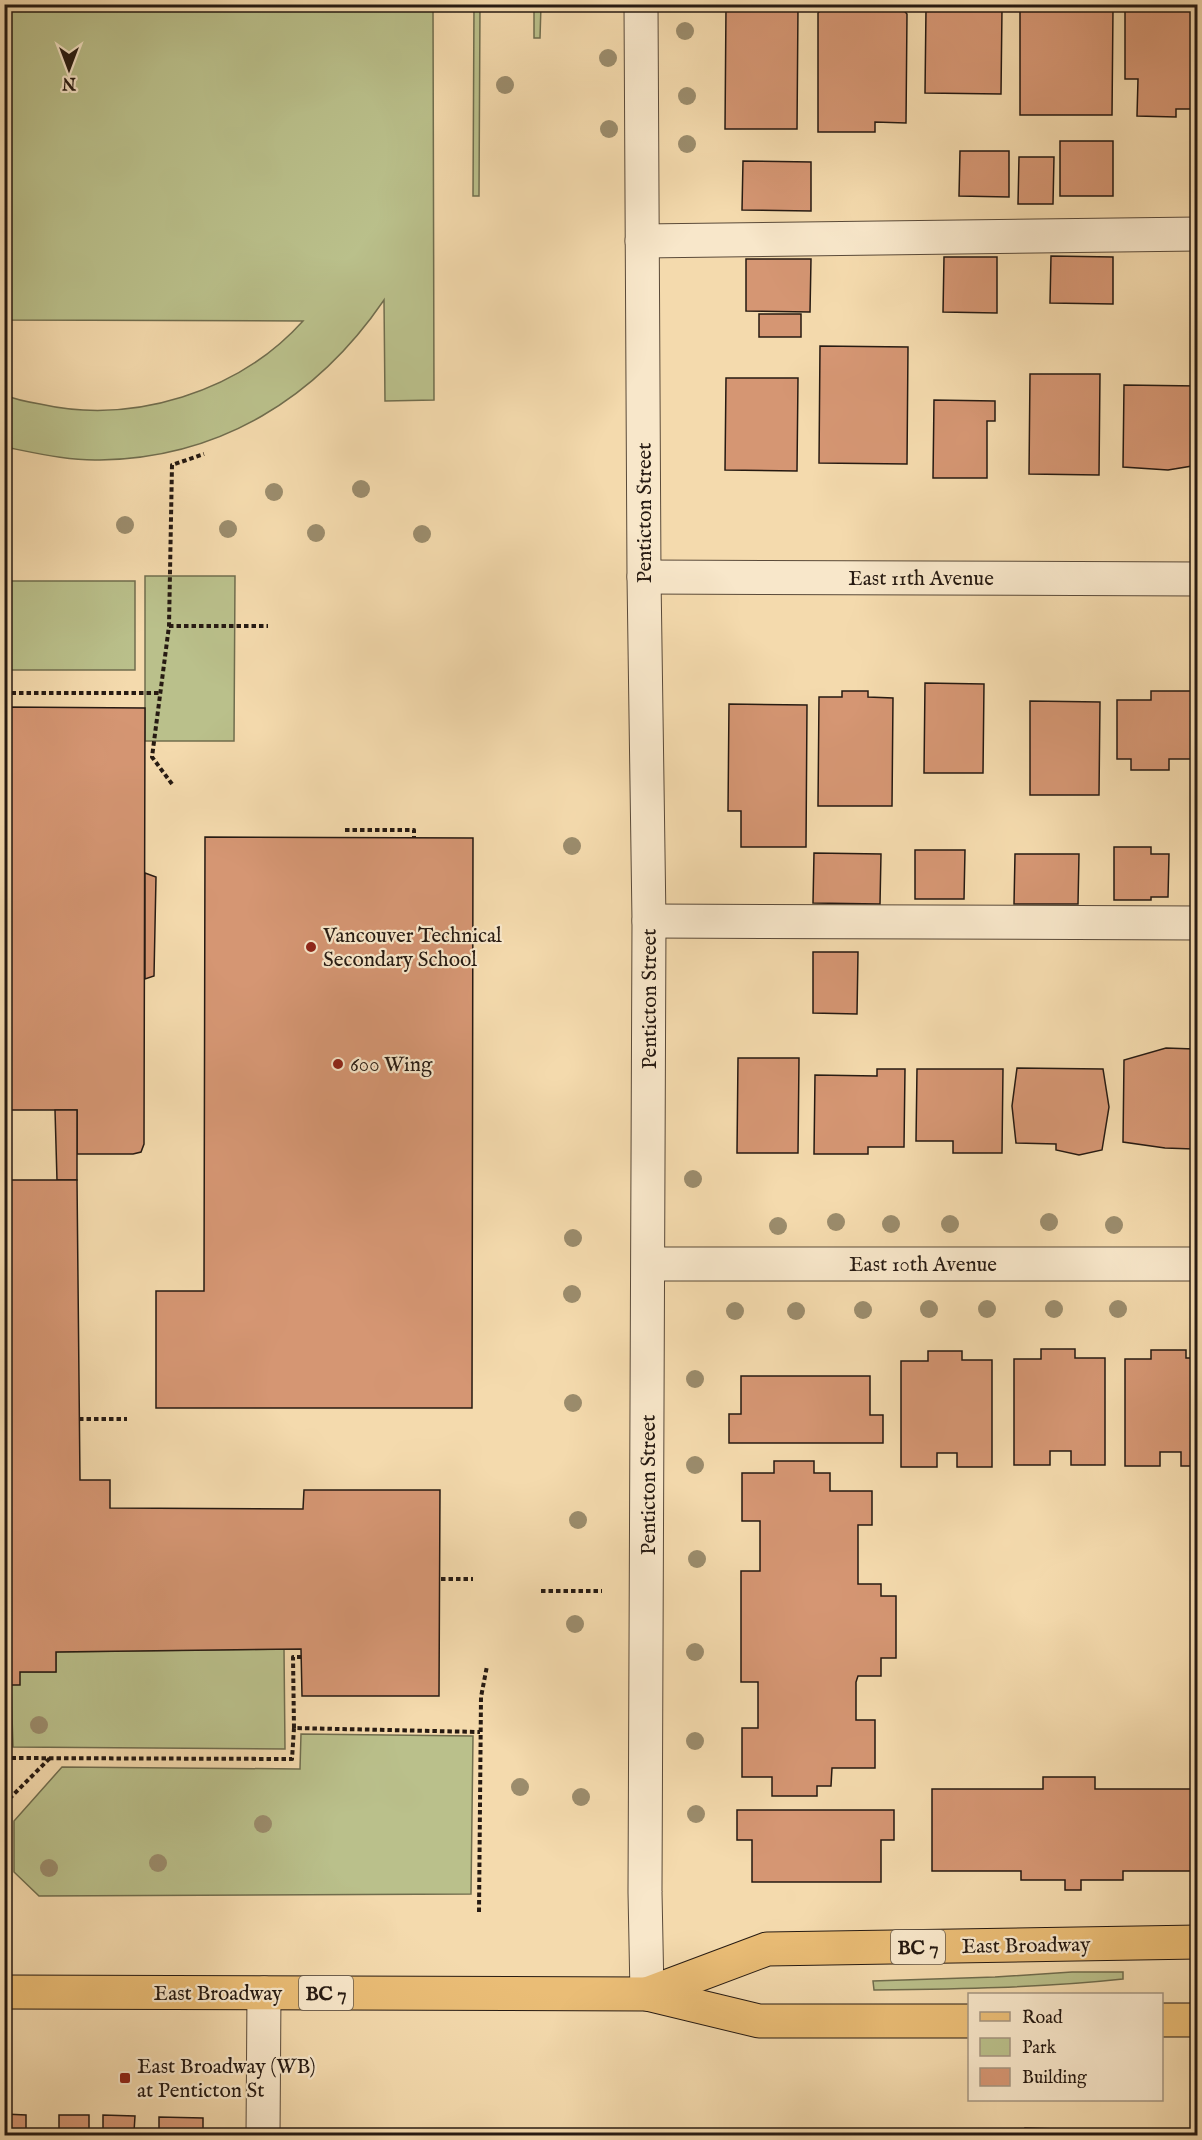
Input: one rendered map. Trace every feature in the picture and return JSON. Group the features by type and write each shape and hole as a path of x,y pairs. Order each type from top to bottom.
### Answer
{"main road":[{"name":"East Broadway","path":"647,1994 767,1949 1197,1942"},
{"name":"East Broadway","path":"4,1992 647,1994 759,2021 968,2020"},
{"path":"1163,2020 1197,2020"}],"street":[{"name":"Penticton Street","path":"641,4 644,577 649,921 645,1880 647,1994"},
{"path":"642,241 1197,234"},
{"name":"East 11th Avenue","path":"644,577 1197,579"},
{"path":"649,921 1197,922"},
{"name":"East 10th Avenue","path":"649,1263 1197,1264"},
{"path":"263,2136 264,1993"}],"path":[{"path":"172,784 152,757 169,626 172,465 204,454"},
{"path":"169,626 268,626"},
{"path":"4,693 160,693"},
{"path":"345,830 414,830 414,838"},
{"path":"79,1419 127,1419"},
{"path":"441,1579 473,1579"},
{"path":"541,1591 602,1591"},
{"path":"4,1758 292,1759 293,1658 301,1658"},
{"path":"479,1912 481,1697 487,1666"},
{"path":"294,1728 480,1732"},
{"path":"4,1804 51,1757"}],"green space":[{"path":"480,4 479,196 473,196 474,5"},
{"path":"4,5 433,5 434,400 385,401 384,300 357,335 328,366 296,393 262,416 225,434 186,448 144,457 100,460 64,458 5,447 5,395 27,402 75,409 111,410 147,406 182,397 216,384 248,367 277,346 303,321 5,320"},
{"path":"534,5 541,5 540,38 534,38"},
{"path":"145,576 235,576 234,741 145,741"},
{"path":"5,581 135,581 135,670 5,670"},
{"path":"284,1649 285,1749 13,1747 11,1685 20,1672 56,1672 56,1652"},
{"path":"301,1734 473,1736 471,1894 39,1896 14,1872 14,1821 62,1767 300,1769"},
{"path":"1072,1972 1123,1972 1123,1979 1030,1986 874,1990 873,1981 995,1977"}],"building":[{"path":"827,4 898,4 907,14 906,123 875,122 875,132 818,132 818,13"},
{"path":"1125,4 1198,4 1198,109 1176,109 1176,117 1137,116 1138,79 1125,79"},
{"path":"726,7 798,7 797,129 725,129"},
{"path":"1020,8 1113,9 1112,115 1020,115"},
{"path":"926,9 1002,9 1001,94 925,93"},
{"path":"1060,141 1113,141 1113,196 1060,196"},
{"path":"960,151 1009,151 1009,197 959,196"},
{"path":"1019,157 1054,157 1053,204 1018,204"},
{"path":"743,161 811,162 811,211 742,210"},
{"path":"1051,256 1113,257 1113,304 1050,303"},
{"path":"944,257 997,257 997,313 943,312"},
{"path":"746,259 811,259 810,312 746,311"},
{"path":"759,314 801,314 801,337 759,337"},
{"path":"820,346 908,347 907,464 819,463"},
{"path":"1030,374 1100,374 1099,475 1029,474"},
{"path":"726,378 798,378 797,471 725,470"},
{"path":"1124,385 1198,386 1198,465 1168,470 1123,467"},
{"path":"934,400 995,401 995,421 987,421 987,478 933,478"},
{"path":"925,683 984,684 983,773 924,773"},
{"path":"842,691 868,691 868,697 893,698 892,806 818,806 819,697 842,697"},
{"path":"1151,691 1198,691 1198,759 1169,759 1169,770 1131,770 1131,759 1117,759 1117,700 1151,700"},
{"path":"1030,701 1100,702 1099,795 1030,795"},
{"path":"729,704 807,705 806,847 741,847 741,811 728,811"},
{"path":"4,707 145,708 144,1144 141,1152 77,1154 77,1110 4,1110"},
{"name":"600 Wing","path":"205,837 473,838 472,1408 156,1408 156,1291 204,1291"},
{"path":"1114,847 1151,847 1151,854 1169,854 1168,897 1151,897 1151,900 1114,900"},
{"path":"915,850 965,850 964,899 915,899"},
{"path":"814,853 881,854 880,904 813,903"},
{"path":"1015,854 1079,854 1078,904 1014,904"},
{"path":"145,873 156,877 154,976 145,979"},
{"path":"813,952 858,952 857,1014 813,1013"},
{"path":"1166,1048 1194,1049 1193,1149 1123,1142 1124,1060"},
{"path":"738,1058 799,1058 798,1153 737,1153"},
{"path":"1017,1068 1103,1069 1109,1107 1102,1150 1079,1155 1056,1150 1056,1144 1016,1143 1012,1106"},
{"path":"877,1069 905,1069 904,1147 868,1147 868,1154 814,1154 815,1075 877,1076"},
{"path":"917,1069 1003,1069 1002,1153 953,1153 953,1141 916,1141"},
{"path":"55,1110 77,1110 77,1180 57,1180"},
{"path":"4,1180 77,1180 80,1480 110,1480 110,1508 303,1509 304,1490 440,1490 439,1696 302,1696 301,1649 56,1652 56,1672 20,1672 20,1685 4,1685"},
{"path":"1041,1349 1075,1349 1075,1358 1105,1358 1105,1465 1071,1465 1071,1451 1050,1451 1050,1465 1014,1465 1014,1359 1041,1359"},
{"path":"1151,1350 1186,1350 1186,1358 1198,1358 1198,1466 1181,1466 1181,1452 1160,1452 1160,1466 1125,1466 1125,1359 1151,1359"},
{"path":"928,1351 962,1351 962,1360 992,1360 992,1467 957,1467 957,1453 937,1453 937,1467 901,1467 901,1361 928,1361"},
{"path":"741,1376 870,1376 870,1415 883,1415 883,1443 729,1443 729,1414 741,1414"},
{"path":"774,1461 814,1461 814,1473 830,1473 830,1491 872,1491 872,1525 858,1525 858,1584 881,1584 881,1596 896,1596 896,1658 881,1658 881,1676 858,1676 856,1682 856,1720 875,1720 875,1768 832,1768 831,1786 817,1786 817,1796 772,1796 772,1777 742,1777 742,1728 758,1728 758,1682 741,1682 741,1571 760,1571 760,1521 742,1521 742,1473 774,1473"},
{"path":"1043,1777 1095,1777 1095,1789 1198,1789 1198,1871 1123,1871 1123,1880 1081,1880 1081,1890 1065,1890 1065,1880 1021,1880 1021,1871 932,1871 932,1789 1043,1789"},
{"path":"737,1810 894,1810 894,1840 881,1840 881,1882 752,1882 752,1840 737,1840"},
{"path":"4,2114 26,2115 26,2130 59,2130 59,2115 89,2115 89,2131 103,2131 103,2115 135,2116 134,2132 159,2132 159,2117 203,2118 203,2136 4,2136"},
{"path":"1025,2128 1059,2129 1059,2136 1025,2136"},
{"path":"1165,2133 1198,2133 1198,2136 1165,2136"},
{"path":"736,2134 769,2134 769,2136 736,2136"}],"place":[{"name":"Vancouver Technical Secondary School","path":"311,947"},
{"name":"600 Wing","path":"338,1064"},
{"name":"East Broadway (WB) at Penticton St","path":"125,2078"}]}
